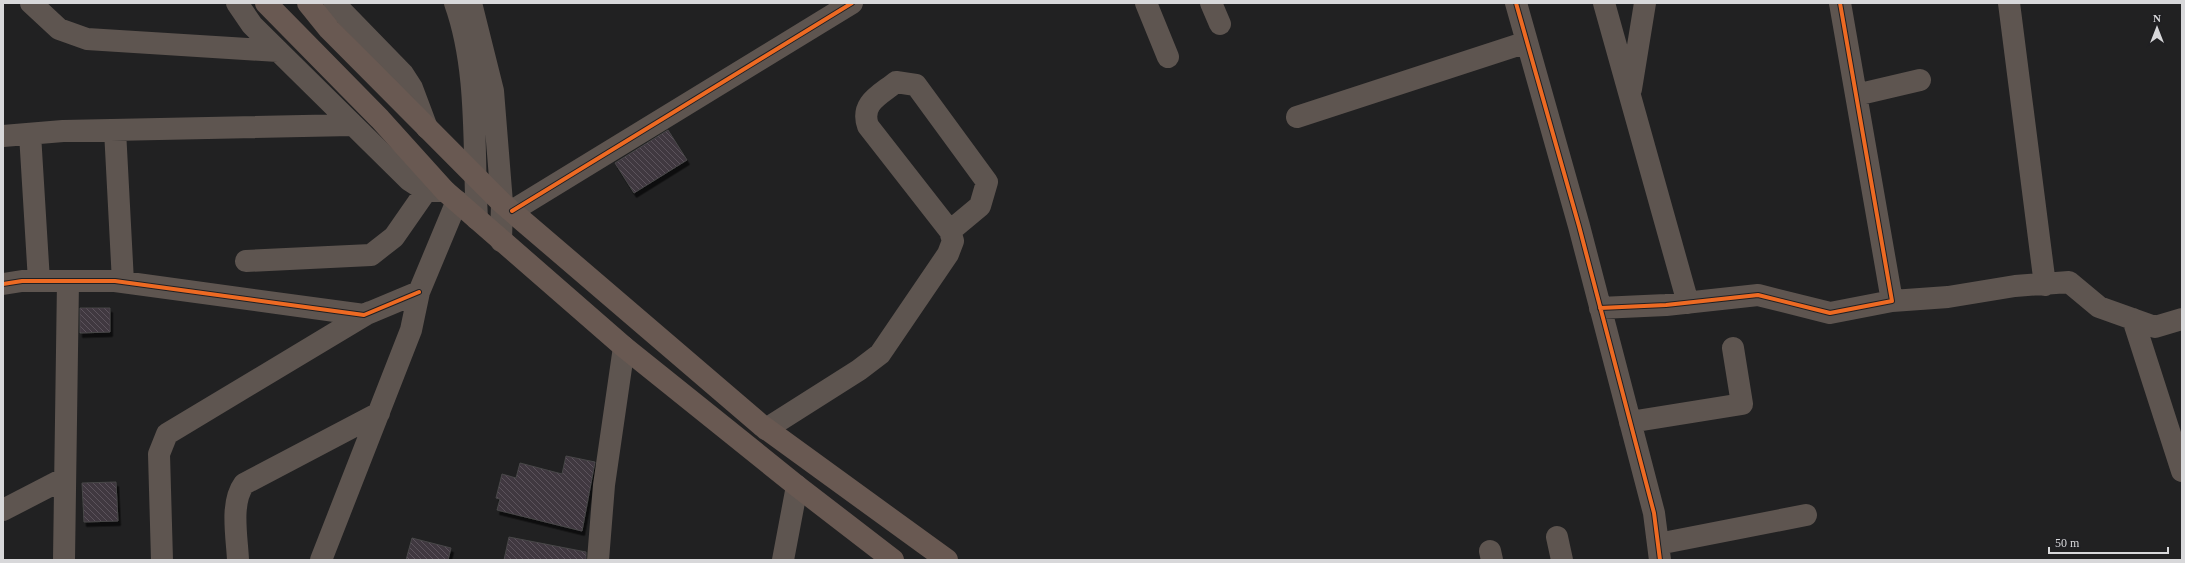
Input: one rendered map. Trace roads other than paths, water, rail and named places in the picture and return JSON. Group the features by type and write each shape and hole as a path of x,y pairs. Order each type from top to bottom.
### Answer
{"highway":[{"path":"266,3 380,119 442,194 476,219 624,347 797,486 893,560"},
{"path":"308,3 329,29 507,207 766,428 947,560"}],"street":[{"path":"31,3 59,29 87,39 278,51"},
{"path":"237,3 252,25 352,125 410,180 442,194"},
{"path":"334,3 403,74 412,88 427,128"},
{"path":"456,3 463,25 471,74 476,219"},
{"path":"472,3 494,91 507,207 501,241"},
{"path":"507,207 852,3"},
{"path":"1146,3 1168,57"},
{"path":"1211,3 1220,24"},
{"path":"1516,3 1600,308 1654,513 1659,552 1806,515"},
{"path":"1604,3 1688,303"},
{"path":"1630,96 1645,3"},
{"path":"1840,3 1892,301"},
{"path":"2009,3 2045,285"},
{"path":"1297,117 1527,42"},
{"path":"1856,95 1920,80"},
{"path":"766,428 858,370 880,354 948,254 953,241 950,231 868,126 864,116 867,106 896,82 916,85 987,182 980,206 950,231"},
{"path":"3,136 115,130 352,125"},
{"path":"115,130 123,282"},
{"path":"30,134 39,281"},
{"path":"246,261 371,255 394,237 442,194"},
{"path":"321,560 411,330 442,194"},
{"path":"3,284 22,281 123,282 364,315 419,292"},
{"path":"64,560 68,281"},
{"path":"1600,308 1688,303 1758,295 1830,313 1892,301 1948,297 2015,286 2045,285 2069,282 2099,307 2155,327 2182,319"},
{"path":"379,308 411,330"},
{"path":"162,560 159,454 167,434 379,308"},
{"path":"2133,319 2182,472"},
{"path":"598,560 604,484 624,347"},
{"path":"1630,422 1742,404 1733,348"},
{"path":"238,560 238,492 244,484 378,414"},
{"path":"3,510 65,478"},
{"path":"783,560 797,486"},
{"path":"1557,536 1562,560"}]}
